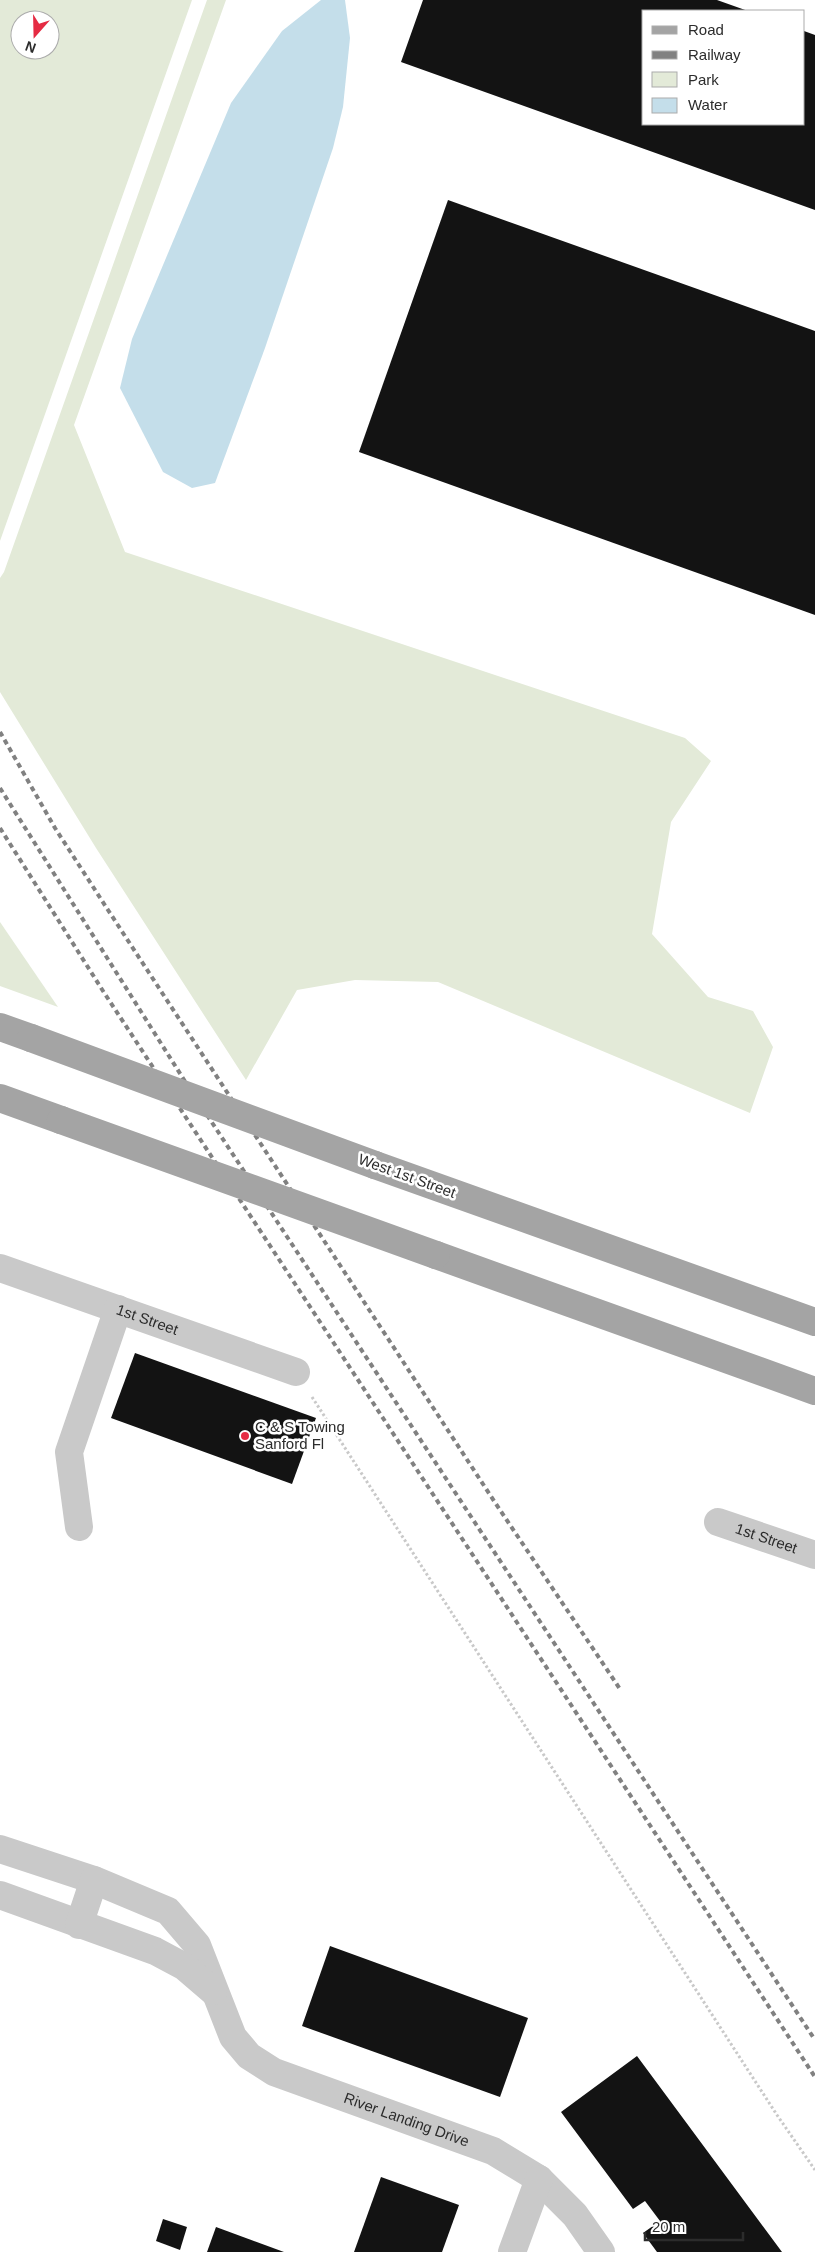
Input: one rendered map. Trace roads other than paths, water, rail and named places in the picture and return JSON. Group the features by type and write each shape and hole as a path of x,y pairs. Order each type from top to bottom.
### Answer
{"main road":[{"name":"West 1st Street","path":"0,1027 375,1165 815,1322"},
{"path":"0,1098 815,1391"}],"street":[{"name":"1st Street","path":"0,1268 296,1372"},
{"path":"79,1527 69,1452 118,1309"},
{"name":"1st Street","path":"718,1522 815,1555"},
{"name":"River Landing Drive","path":"0,1849 94,1880 168,1911 197,1945 233,2037 249,2056 274,2072 492,2151 539,2179 575,2215 601,2252"},
{"path":"79,1925 94,1880"},
{"name":"River Landing Drive","path":"0,1895 155,1951 185,1967 214,1992"},
{"path":"512,2252 539,2179"}],"water":[{"path":"321,0 345,0 350,38 343,107 333,148 265,348 215,483 192,488 163,472 120,388 132,339 231,103 282,31"}],"railway":[{"path":"0,732 55,828 108,910 496,1504 620,1689"},
{"path":"0,788 186,1083 815,2040"},
{"path":"0,828 103,991 815,2077"}],"place":[{"name":"C & S Towing Sanford Fl","path":"245,1436"}]}
